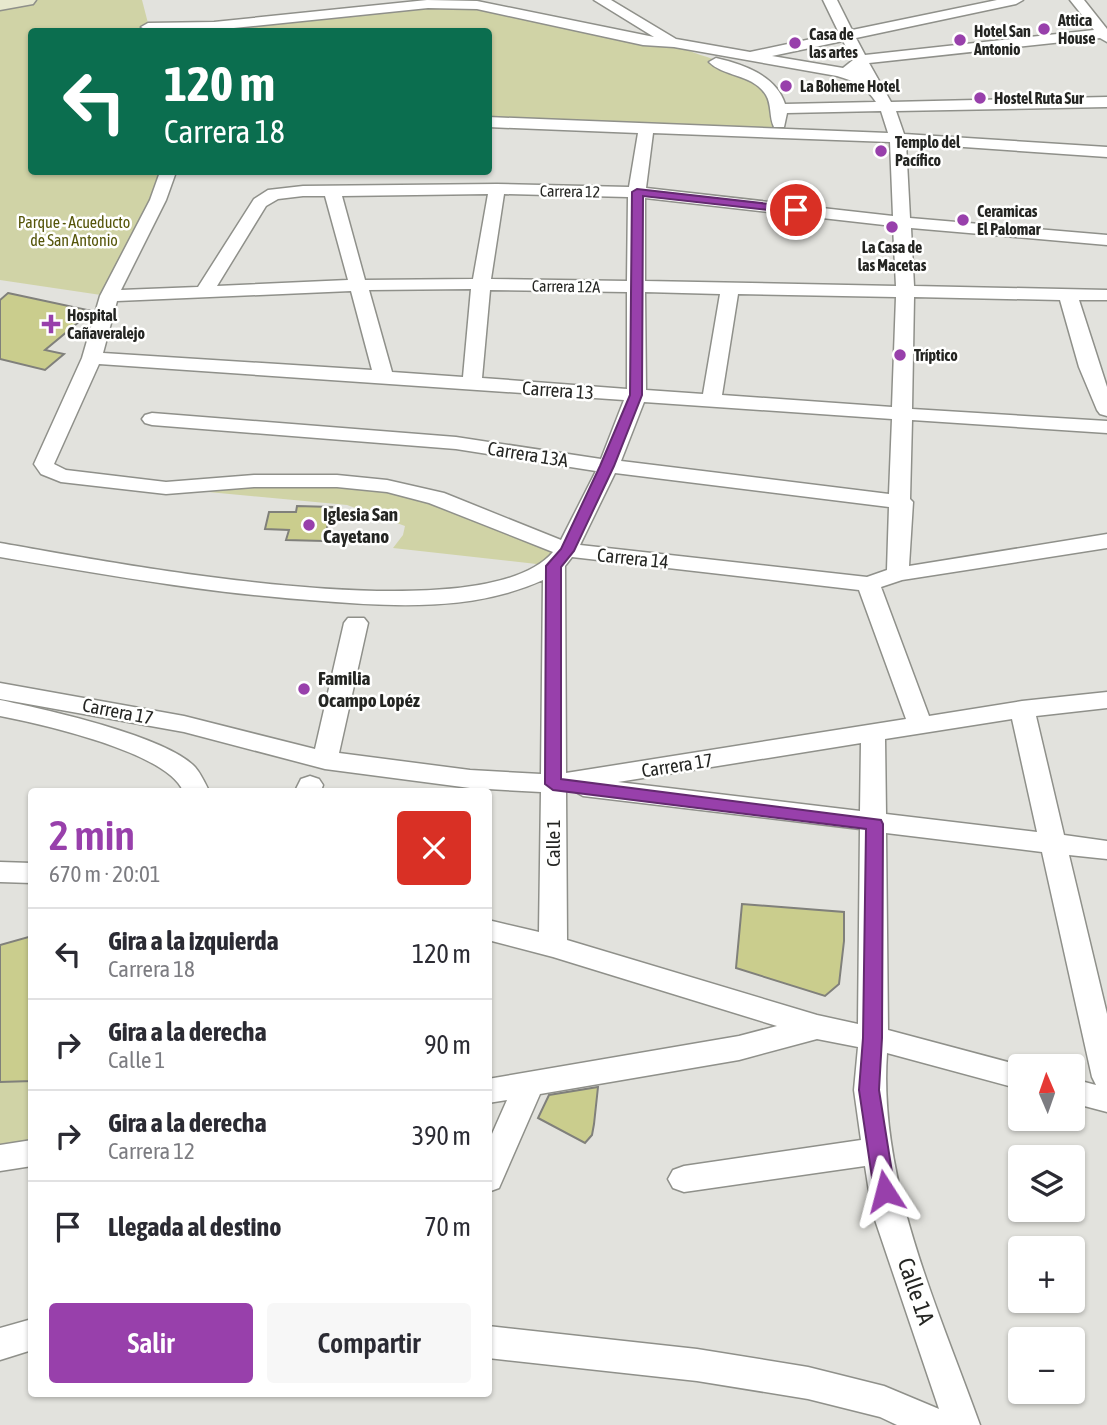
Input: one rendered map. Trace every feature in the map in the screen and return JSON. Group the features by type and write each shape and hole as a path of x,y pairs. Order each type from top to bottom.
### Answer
{"main road":[{"path":"0,4 26,0"}],"street":[{"path":"601,0 688,52 737,69 760,81 776,95 780,109 778,133"},
{"path":"831,0 846,35 887,107 898,138 905,292 902,502 898,574"},
{"path":"751,58 759,52 1016,0"},
{"path":"1077,0 1106,35"},
{"path":"148,27 214,26 367,6 475,2 643,41 674,43 825,69 859,78 874,88"},
{"path":"860,60 1106,35"},
{"path":"825,69 850,68 858,65 860,60"},
{"path":"780,109 1107,102"},
{"path":"492,122 898,138 1107,152"},
{"name":"Calle 1","path":"553,946 553,784 560,558 607,466 636,395 637,192 646,129"},
{"path":"92,358 109,296 158,200 167,175"},
{"path":"303,175 303,191"},
{"path":"472,384 481,284 497,189"},
{"name":"Carrera 12","path":"203,293 252,214 266,198 283,192 497,189 637,192 902,222 1107,240"},
{"path":"332,191 383,375"},
{"name":"Carrera 12A","path":"109,296 360,285 481,284 1107,295"},
{"path":"712,400 730,289"},
{"path":"1068,295 1089,367 1107,410"},
{"name":"Carrera 13","path":"92,358 383,375 472,384 903,415 1107,427"},
{"name":"Carrera 14","path":"92,358 44,464 48,470 61,475 166,488 254,481 337,481 387,486 447,502 560,558 868,584 898,574 1107,541"},
{"name":"Carrera 13A","path":"152,419 416,439 607,466 902,502"},
{"path":"0,550 259,589 362,598 451,598 506,590 540,576 560,558"},
{"path":"868,584 920,724"},
{"path":"325,760 356,623"},
{"name":"Carrera 17","path":"0,691 184,724 325,760 470,779 553,784 873,735 920,724 1107,699"},
{"path":"0,708 61,722 162,758 184,770 194,788"},
{"path":"1022,709 1107,1077"},
{"name":"Calle 1A","path":"873,735 873,1038 869,1090 888,1211 962,1425"},
{"path":"553,784 1107,850"},
{"path":"0,872 28,873"},
{"path":"492,931 553,946 817,1027 873,1038 1008,1074"},
{"path":"492,1091 739,1048 817,1027"},
{"path":"492,1170 529,1086"},
{"path":"1085,1094 1107,1100"},
{"path":"684,1179 878,1151"},
{"path":"0,1158 28,1154"},
{"path":"0,1344 28,1335"},
{"path":"492,1342 697,1365 808,1383 884,1402 936,1425"}],"green space":[{"name":"Parque - Acueducto de San Antonio","path":"0,0 142,0 149,27 453,3 674,43 751,75 760,82 780,109 778,133 492,122 492,28 28,28 28,175 167,175 158,200 101,295 0,280"},
{"path":"254,481 387,486 567,550 554,566 393,548 403,535 405,526 347,505 166,488"},
{"path":"28,1081 28,1153 0,1158 0,1082"}],"building":[{"path":"8,293 92,311 45,350 64,354 45,370 0,359 0,300"},
{"name":"Iglesia San Cayetano","path":"297,506 332,507 324,541 286,540 289,530 265,529 269,512 296,512"},
{"path":"742,904 844,912 839,984 825,996 736,968"},
{"path":"28,937 28,1081 0,1082 0,945"},
{"path":"598,1087 592,1135 585,1143 538,1118 549,1095"}],"place":[{"name":"Attica House","path":"1044,29"},
{"name":"Hotel San Antonio","path":"960,40"},
{"name":"Casa de las artes","path":"795,43"},
{"name":"La Boheme Hotel","path":"786,86"},
{"name":"Hostel Ruta Sur","path":"980,98"},
{"name":"Templo del Pacífico","path":"881,151"},
{"name":"Ceramicas El Palomar","path":"963,220"},
{"name":"La Casa de las Macetas","path":"892,227"},
{"name":"Hospital Cañaveralejo","path":"51,324"},
{"name":"Tríptico","path":"900,355"},
{"name":"Iglesia San Cayetano","path":"309,525"},
{"name":"Familia Ocampo Lopéz","path":"304,689"}],"route":[{"path":"796,210 637,192 636,395 607,466 567,551 554,566 553,784 875,824 873,1038 869,1090 885,1191"}]}
